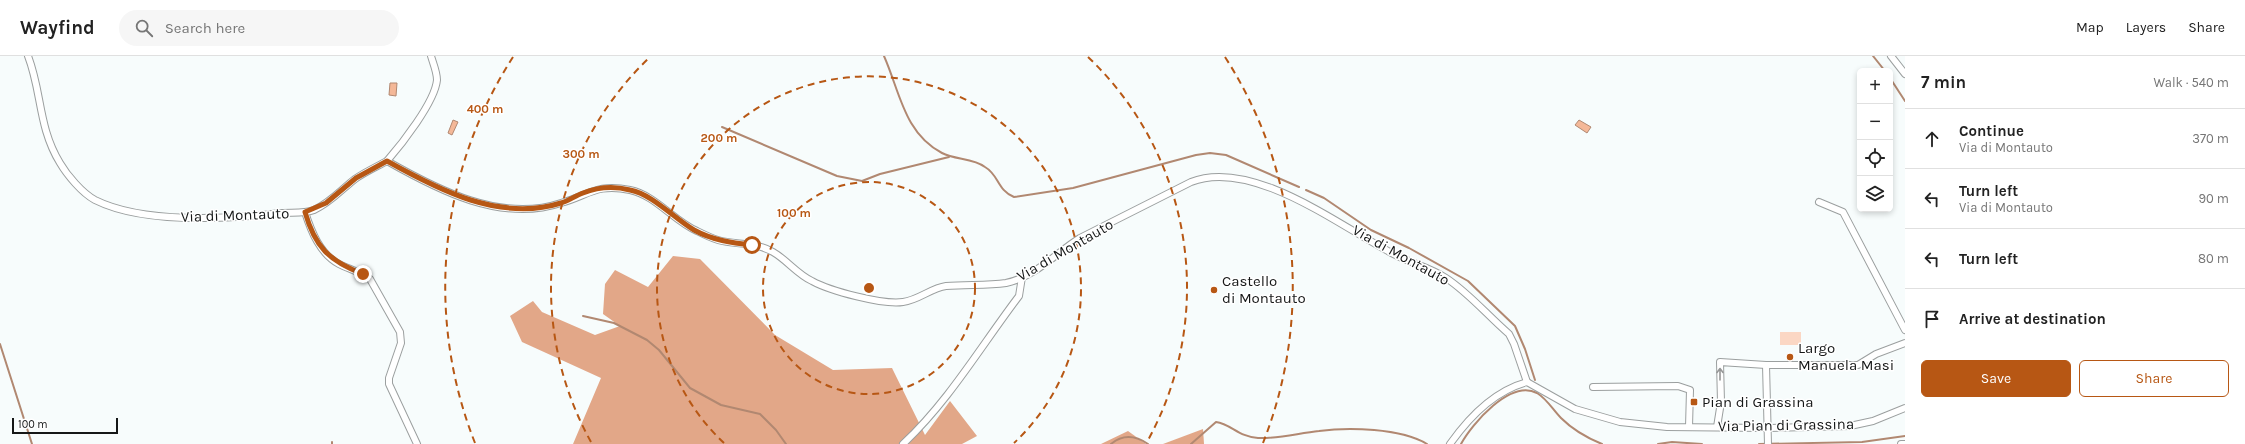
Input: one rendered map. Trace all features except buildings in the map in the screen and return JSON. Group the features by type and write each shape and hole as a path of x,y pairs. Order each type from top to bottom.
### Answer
{"street":[{"name":"Via di Montauto","path":"28,56 46,136 60,164 72,179 94,199 135,212 174,217 256,216 305,212 326,203 356,178 387,161 419,180 496,208 512,210 562,203 583,193 603,187 630,190 642,194 694,230 717,240 752,245 773,252 812,282 862,297 900,303 910,301 944,286 1008,282 1036,270 1064,248 1080,238 1190,182 1198,179 1231,178 1283,193 1303,201 1386,251 1446,278 1509,334 1527,382"},
{"path":"387,161 402,144 434,90 437,80 431,56"},
{"path":"1891,56 1905,74"},
{"path":"1819,202 1843,212 1905,330"},
{"path":"305,212 309,226 318,244 337,263 363,274 370,279 400,332 401,343 388,378 389,384 417,444"},
{"path":"903,444 923,426 948,395 1019,296 1022,277"},
{"path":"1717,427 1721,402 1720,362 1766,365 1858,365 1876,354 1905,343"},
{"path":"1766,365 1768,442"},
{"path":"1450,444 1475,414 1493,398 1513,386 1527,382"},
{"name":"Via Pian di Grassina","path":"1527,382 1575,409 1620,422 1689,427 1768,428 1850,426 1873,421 1905,408"},
{"path":"1592,387 1678,386 1690,390 1689,427"}],"shaded area":[{"path":"390,83 397,83 396,96 389,95"},
{"path":"453,120 458,122 452,135 448,133"},
{"path":"1579,120 1591,127 1587,133 1575,125"},
{"path":"673,256 700,259 775,335 833,370 892,368 925,435 950,401 977,436 962,444 573,444 601,378 522,342 510,316 533,301 542,312 595,335 620,326 603,314 605,284 615,270 648,287"},
{"path":"1780,332 1801,332 1801,345 1780,345"},
{"path":"1203,429 1204,444 1163,444"},
{"path":"1128,431 1146,444 1101,444"}],"waterway":[{"path":"884,56 899,97 911,123 929,145 942,153 975,162 990,170 1001,187 1008,194 1014,197 1073,188 1196,155 1210,153 1226,155 1299,187"},
{"path":"1873,56 1883,68"},
{"path":"1893,83 1905,101"},
{"path":"722,127 837,176 862,181 880,174 949,157"},
{"path":"1306,190 1324,198 1371,230 1409,248 1468,281 1515,326 1525,349 1535,380"},
{"path":"583,316 614,323 647,340 659,350 690,388 721,405 760,414 776,430 786,444"},
{"path":"0,344 32,444"},
{"path":"1461,444 1466,435 1493,406 1515,392 1526,390 1541,395 1561,418 1575,430 1602,444"},
{"path":"1191,444 1216,422 1226,425 1240,433 1258,438 1281,437 1331,430 1359,429 1403,435 1427,444"},
{"path":"1759,444 1862,442 1905,436"},
{"path":"1111,444 1125,437 1134,437 1148,444"},
{"path":"1658,444 1672,442 1702,444"}],"place":[{"name":"Castello di Montauto","path":"1214,290"},
{"name":"Largo Manuela Masi","path":"1790,357"},
{"name":"Pian di Grassina","path":"1694,402"}],"route":[{"path":"363,274 337,263 328,256 318,244 309,226 305,212 314,210 326,203 356,178 387,161 419,180 452,193 496,208 512,210 562,203 583,193 603,187 630,190 642,194 694,230 717,240 752,245"}]}
